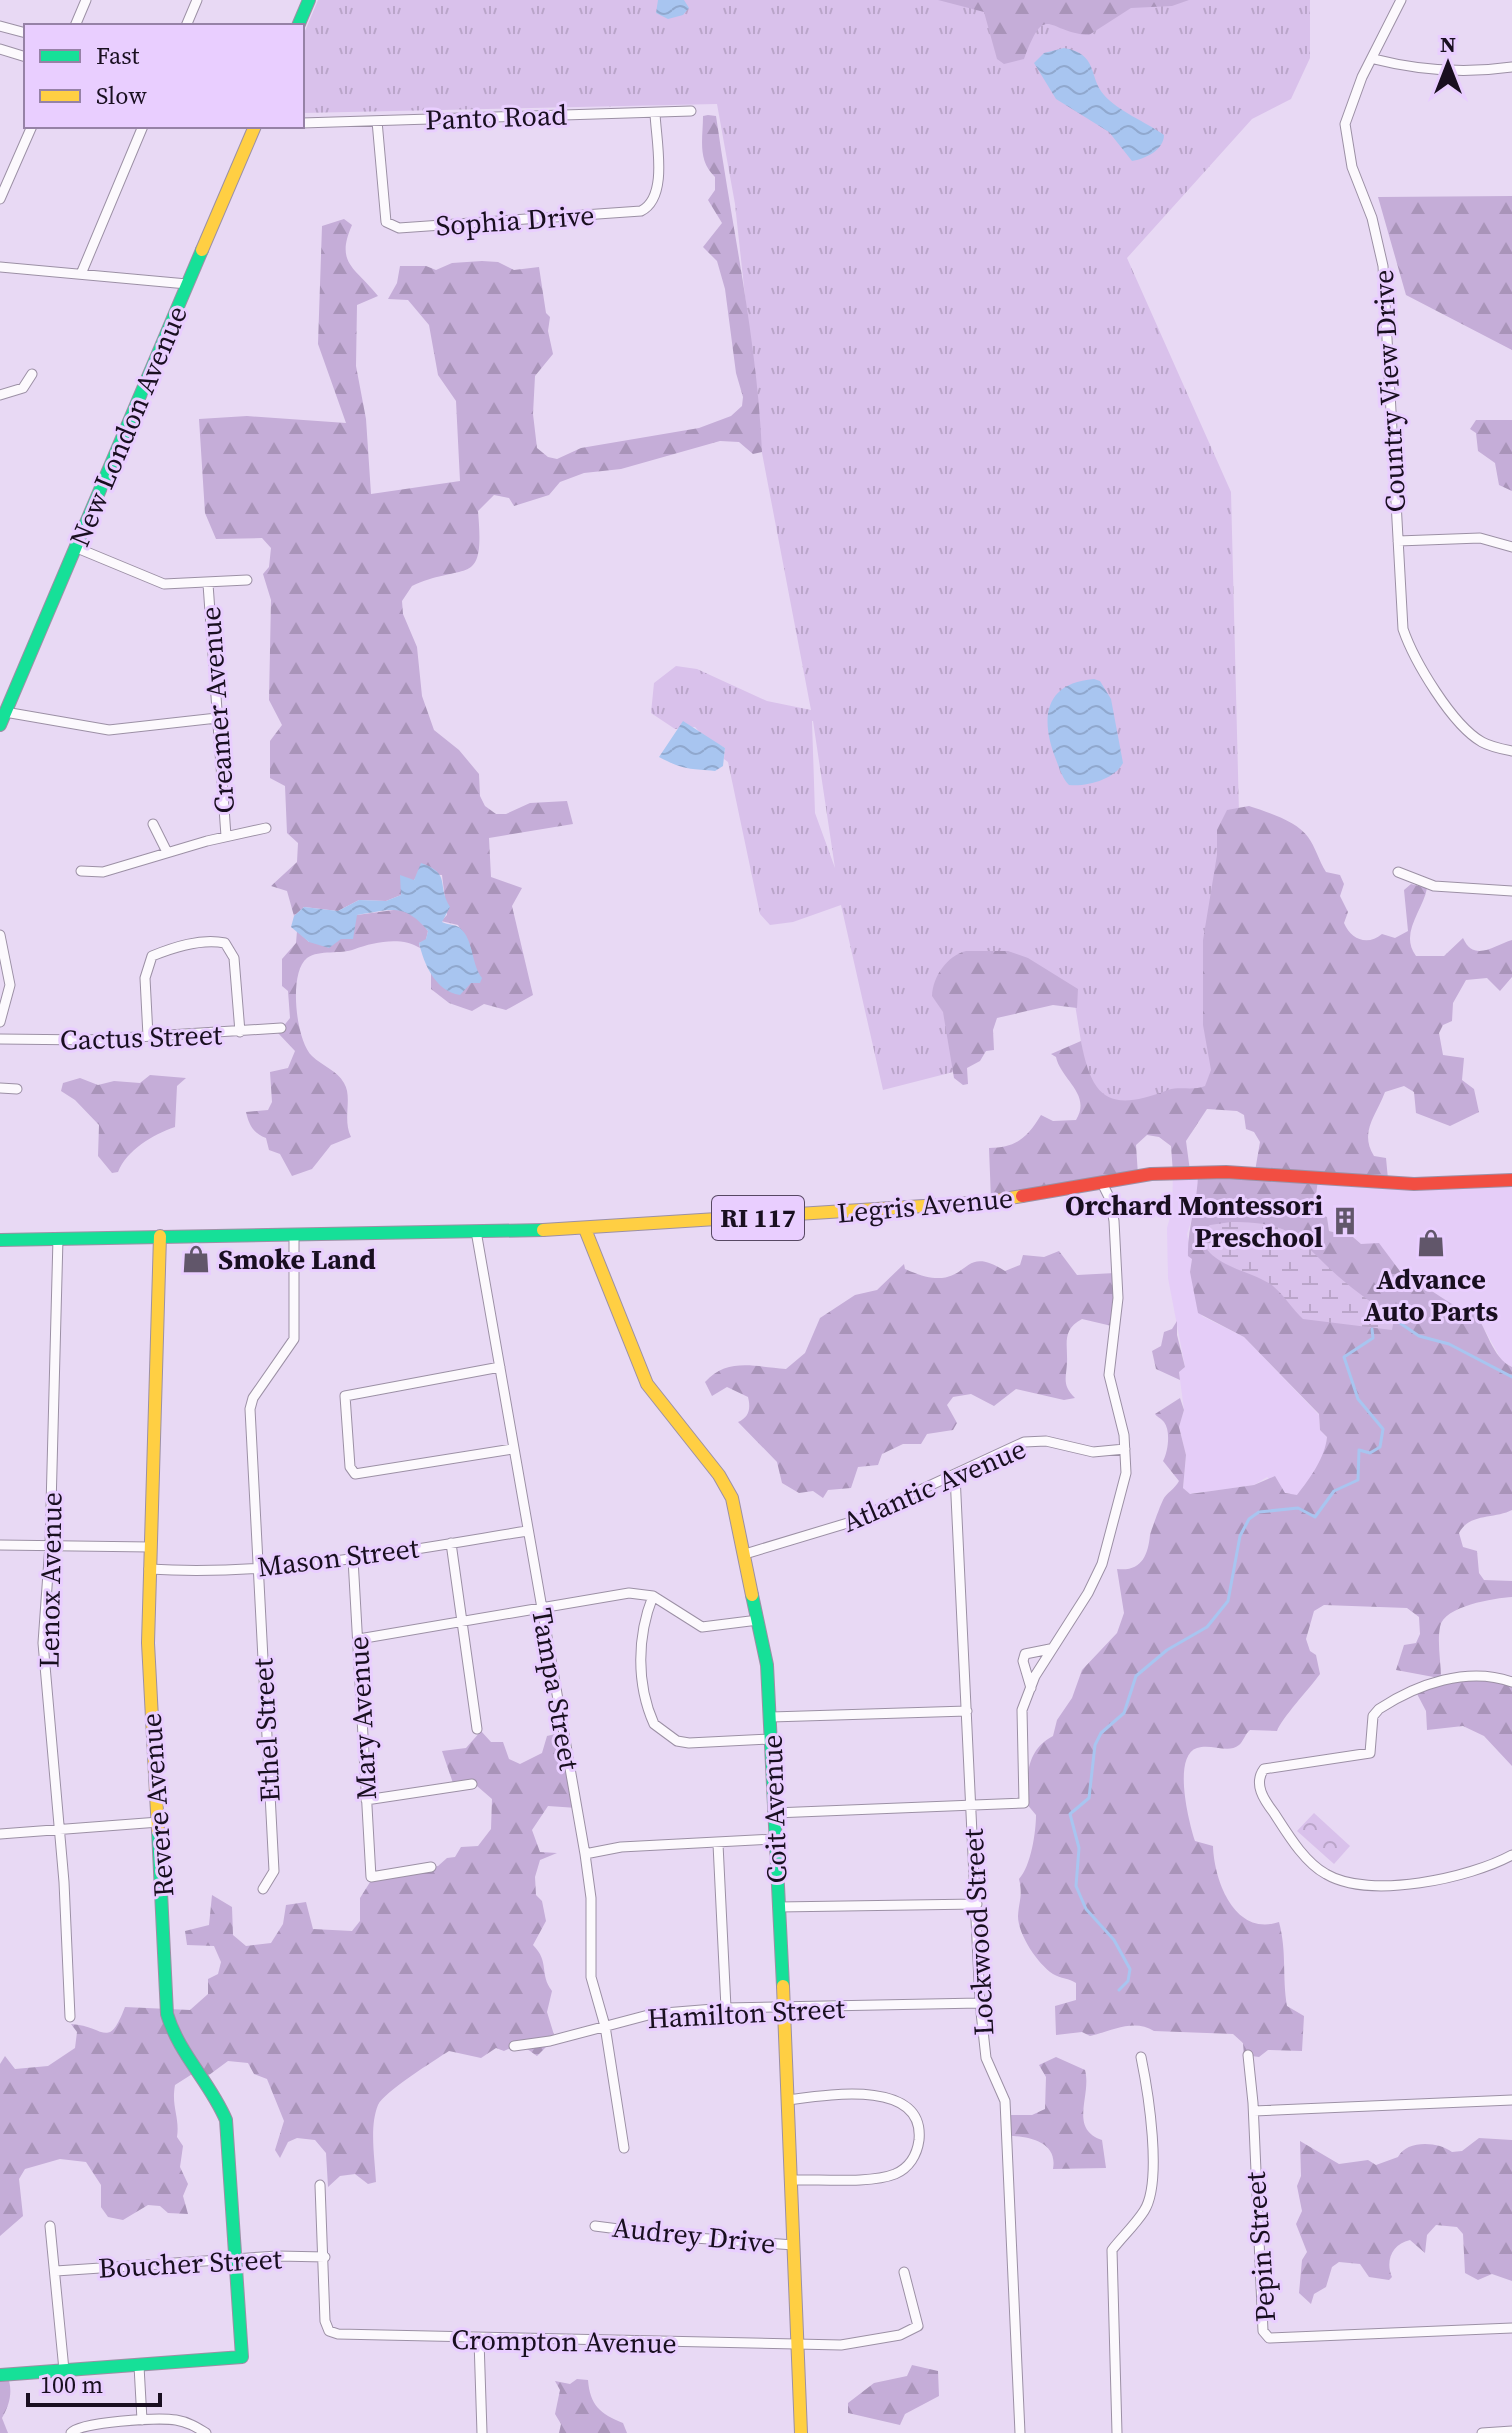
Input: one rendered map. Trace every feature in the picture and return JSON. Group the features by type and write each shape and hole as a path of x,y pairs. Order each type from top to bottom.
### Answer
{"street":[{"path":"76,24 86,0"},
{"path":"187,24 197,0"},
{"path":"299,24 309,0"},
{"name":"Country View Drive","path":"1401,0 1348,111 1345,135 1352,167 1372,218 1383,266 1403,629 1414,657 1473,735 1492,747 1512,751"},
{"path":"0,26 24,32"},
{"path":"0,49 24,56"},
{"path":"1374,59 1428,71 1475,72 1512,67"},
{"name":"Panto Road","path":"304,123 691,111"},
{"name":"Sophia Drive","path":"377,121 382,205 386,222 399,228 641,211 649,207 657,196 655,113"},
{"path":"0,199 31,128"},
{"path":"81,274 142,128"},
{"name":"New London Avenue","path":"3,719 254,128"},
{"path":"0,167 12,171"},
{"path":"0,267 187,284"},
{"path":"0,395 23,388 32,374"},
{"path":"1398,541 1480,538 1512,547"},
{"path":"77,548 164,584 247,580"},
{"name":"Creamer Avenue","path":"208,584 226,836"},
{"path":"3,719 109,730 217,718"},
{"path":"153,824 167,852"},
{"path":"81,871 103,872 226,836 266,828"},
{"path":"1398,872 1434,886 1512,891"},
{"path":"0,935 10,985 0,1022"},
{"path":"148,1036 145,978 152,956 180,946 215,941 225,943 234,958 240,1032"},
{"name":"Cactus Street","path":"0,1039 148,1036 281,1028"},
{"path":"0,1088 17,1089"},
{"name":"Legris Avenue","path":"0,1240 585,1229 987,1202 1151,1174 1226,1172 1414,1184 1512,1180"},
{"path":"774,1813 971,1808 1024,1803 1022,1710 1050,1649 1088,1593 1102,1564 1126,1473 1125,1449 1109,1375 1118,1298 1114,1221 1110,1199 1102,1183"},
{"name":"Coit Avenue","path":"585,1229 647,1384 719,1475 732,1498 767,1665 800,2347 801,2433"},
{"name":"Tampa Street","path":"476,1231 585,1854 591,1898 591,1977 605,2026 624,2148"},
{"name":"Ethel Street","path":"263,1889 274,1871 250,1409 253,1398 294,1339 294,1235"},
{"name":"Revere Avenue","path":"139,2366 242,2357 226,2120 215,2093 170,2028 150,1695 149,1569 160,1236"},
{"name":"Lenox Avenue","path":"58,1238 50,1545 43,1643 59,1830 70,2017"},
{"path":"500,1367 345,1396 350,1467 355,1474 512,1449"},
{"name":"Atlantic Avenue","path":"745,1554 851,1522 955,1475 987,1457 1036,1440 1093,1452 1125,1449"},
{"name":"Lockwood Street","path":"955,1475 980,2003 986,2058 1005,2101 1020,2433"},
{"name":"Mason Street","path":"149,1569 197,1572 353,1559 527,1531"},
{"path":"451,1543 459,1622 475,1700 477,1729"},
{"path":"0,1545 150,1547"},
{"name":"Mary Avenue","path":"353,1559 371,1877 431,1867"},
{"path":"359,1639 629,1593 653,1596 702,1627 758,1620"},
{"path":"653,1596 642,1625 640,1656 654,1724 677,1741 689,1743 771,1739"},
{"path":"1031,1688 1023,1661 1025,1654 1050,1649"},
{"path":"1512,1682 1494,1677 1444,1679 1379,1709 1373,1716 1370,1753 1264,1769 1259,1785 1265,1801 1296,1843 1317,1868 1335,1879 1371,1884 1440,1879 1476,1872 1512,1855"},
{"path":"771,1717 967,1711"},
{"path":"366,1800 415,1796 472,1784"},
{"path":"0,1834 159,1822"},
{"path":"585,1854 621,1847 775,1839"},
{"path":"718,1844 726,2008"},
{"path":"778,1907 977,1904"},
{"name":"Hamilton Street","path":"514,2046 550,2041 652,2014 726,2008 980,2003"},
{"name":"Pepin Street","path":"1248,2055 1254,2111 1263,2331 1269,2338 1512,2328"},
{"path":"1117,2433 1112,2250 1144,2211 1151,2190 1147,2089 1141,2057"},
{"path":"788,2100 888,2096 909,2109 919,2133 916,2153 893,2175 791,2180"},
{"path":"1254,2111 1512,2100"},
{"path":"320,2185 325,2257"},
{"path":"50,2226 64,2370"},
{"name":"Audrey Drive","path":"595,2226 794,2245"},
{"name":"Boucher Street","path":"56,2271 325,2257"},
{"name":"Crompton Avenue","path":"325,2257 325,2321 329,2331 338,2334 479,2340 800,2347 885,2337 918,2326 904,2272"},
{"path":"479,2340 482,2433"},
{"path":"0,2375 139,2366 142,2420"},
{"path":"72,2431 83,2425 177,2420 206,2433"},
{"path":"1482,2433 1512,2431"}],"shaded area":[{"path":"1173,1173 1198,1173 1198,1201 1187,1234 1192,1259 1190,1272 1202,1316 1244,1337 1319,1415 1320,1430 1327,1437 1326,1449 1315,1473 1297,1496 1285,1493 1267,1477 1254,1485 1190,1494 1183,1488 1186,1455 1179,1427 1184,1410 1179,1372 1185,1367 1168,1278 1167,1228 1172,1210"},
{"path":"1512,1177 1512,1367 1502,1361 1477,1316 1459,1310 1419,1283 1408,1282 1379,1244 1361,1244 1353,1237 1329,1231 1327,1217 1322,1215 1316,1196 1318,1179"}],"green space":[{"path":"318,0 1310,0 1310,58 1291,99 1252,119 1127,258 1231,492 1246,1094 1092,1110 1073,992 984,998 961,1070 883,1090 841,905 793,922 770,925 760,914 728,762 724,759 725,748 703,736 695,727 675,729 651,713 654,683 676,666 697,669 767,701 811,710 762,453 735,204 717,104 304,113 304,33","holes":["812,721 813,721 835,868 815,813"]},
{"path":"938,0 1189,0 1172,6 1131,8 1089,35 1043,25 1031,41 1024,59 1004,64 997,59 984,12"},
{"path":"703,116 716,116 743,283 755,367 762,452 753,454 739,442 720,441 621,469 584,473 560,482 549,495 514,506 509,498 494,495 478,511 479,536 475,563 468,569 412,586 402,601 403,614 417,647 422,696 434,730 459,750 479,774 480,796 485,806 496,814 506,814 530,803 567,801 573,824 489,838 491,877 522,888 512,906 533,995 506,1010 484,1004 472,1011 449,1003 431,989 431,974 474,968 471,949 458,925 441,921 447,915 442,875 419,874 401,895 386,901 359,900 338,911 304,907 294,916 287,891 271,886 297,862 298,843 287,833 285,786 270,778 270,741 282,725 269,700 271,600 263,574 269,567 271,548 262,538 216,539 205,513 199,419 247,416 346,423 318,344 322,226 344,219 352,225 346,248 350,264 378,296 357,305 356,366 366,419 371,494 460,481 456,401 438,375 429,325 408,300 388,299 397,283 400,266 426,266 436,270 452,263 482,261 498,262 514,270 539,267 546,313 550,317 548,331 553,354 535,376 533,414 537,448 548,457 557,459 581,448 699,428 731,416 742,406 743,397 736,373 725,289 717,261 703,247 722,223 708,200 715,190 715,177 706,164 702,149"},
{"path":"1512,196 1512,350 1406,295 1378,197"},
{"path":"1476,420 1512,420 1512,491 1499,485 1495,463 1478,451 1476,433 1470,429"},
{"path":"1249,806 1297,826 1310,841 1326,872 1340,875 1344,884 1340,896 1348,912 1344,923 1355,937 1371,940 1382,934 1395,938 1408,931 1404,890 1411,884 1427,888 1411,930 1411,947 1416,956 1444,956 1463,938 1473,950 1479,951 1512,940 1512,977 1500,991 1487,978 1466,980 1453,1003 1452,1021 1443,1025 1439,1033 1443,1055 1464,1058 1462,1080 1474,1089 1479,1112 1450,1126 1416,1113 1414,1092 1404,1086 1385,1092 1370,1124 1368,1139 1374,1156 1386,1158 1388,1179 1318,1179 1316,1196 1322,1215 1327,1217 1329,1231 1353,1237 1361,1244 1379,1243 1408,1282 1474,1312 1499,1357 1512,1367 1512,1510 1469,1522 1459,1533 1463,1547 1477,1551 1479,1573 1484,1580 1512,1581 1512,1597 1471,1604 1450,1614 1443,1620 1439,1639 1441,1678 1512,1681 1512,1766 1484,1736 1463,1726 1427,1730 1426,1711 1416,1692 1439,1678 1396,1670 1404,1645 1416,1643 1420,1634 1419,1617 1407,1608 1324,1605 1314,1611 1306,1639 1310,1651 1316,1655 1320,1674 1277,1731 1250,1730 1235,1748 1202,1747 1189,1754 1185,1763 1184,1791 1195,1841 1213,1846 1223,1889 1239,1914 1250,1921 1264,1924 1279,1922 1287,2006 1304,2016 1302,2051 1268,2050 1259,2057 1244,2055 1243,2043 1233,2034 1154,2031 1130,2026 1090,2036 1082,2032 1056,2035 1055,2006 1076,2000 1076,1983 1053,1974 1041,1963 1025,1940 1018,1916 1021,1894 1019,1879 1030,1858 1035,1830 1036,1815 1026,1803 1033,1756 1053,1736 1057,1720 1072,1698 1082,1670 1117,1633 1124,1613 1117,1569 1132,1568 1142,1561 1163,1500 1179,1481 1163,1461 1168,1431 1155,1414 1180,1398 1184,1410 1179,1427 1186,1455 1183,1488 1190,1494 1254,1485 1275,1476 1285,1493 1297,1495 1323,1453 1327,1437 1320,1430 1319,1414 1244,1337 1198,1313 1190,1272 1192,1259 1188,1256 1198,1173 1255,1171 1260,1142 1254,1132 1246,1129 1244,1115 1237,1111 1207,1109 1186,1141 1190,1171 1173,1173 1171,1146 1159,1137 1147,1135 1136,1145 1138,1175 991,1200 989,1148 1014,1144 1031,1130 1041,1115 1053,1121 1076,1120 1080,1111 1078,1095 1056,1057 1051,1054 1081,1041 1091,1077 1098,1089 1118,1100 1205,1086 1211,1070 1203,1025 1203,940 1217,855 1217,830 1227,810"},
{"path":"401,909 417,917 428,931 426,940 419,943 420,948 405,942 379,942 349,951 312,955 301,966 296,1007 302,1036 312,1056 337,1075 347,1089 347,1123 351,1137 331,1145 312,1169 292,1176 280,1154 269,1150 266,1138 252,1128 246,1112 268,1110 272,1102 270,1072 288,1068 295,1051 278,1033 290,1018 288,991 282,986 282,959 296,943 297,931 309,942 357,915"},
{"path":"966,951 1008,951 1028,958 1078,989 1077,1008 1053,1005 997,1018 993,1030 994,1050 986,1051 980,1061 967,1068 968,1084 963,1085 954,1078 943,1012 932,996 942,968 953,957"},
{"path":"150,1075 186,1078 177,1086 175,1127 141,1144 127,1157 118,1172 112,1173 98,1156 99,1125 75,1100 61,1091 63,1083 80,1078 98,1085 114,1081 140,1083"},
{"path":"1231,1222 1269,1225 1293,1235 1346,1283 1394,1319 1392,1330 1303,1319 1273,1286 1210,1253 1201,1232 1210,1225"},
{"path":"1059,1251 1077,1275 1115,1273 1116,1327 1082,1319 1068,1333 1066,1382 1075,1398 1064,1400 1016,1389 994,1406 971,1394 953,1397 947,1405 957,1423 953,1430 927,1434 921,1444 903,1444 882,1454 878,1465 858,1467 851,1488 828,1490 823,1498 813,1491 799,1493 782,1483 777,1462 738,1422 748,1412 748,1397 727,1387 712,1396 705,1382 714,1374 733,1366 786,1369 805,1353 820,1318 855,1295 877,1290 904,1264 905,1269 920,1275 946,1277 974,1262 982,1261 1005,1271 1020,1265 1023,1255 1044,1257"},
{"path":"1177,1321 1185,1367 1179,1372 1180,1380 1156,1369 1152,1351 1161,1346 1164,1332 1172,1329"},
{"path":"481,1731 491,1742 503,1742 509,1759 520,1764 542,1753 547,1736 563,1732 577,1808 548,1806 532,1830 540,1852 557,1853 540,1860 535,1877 536,1895 542,1901 546,1921 533,1945 541,1957 552,1991 547,2012 555,2038 537,2056 518,2047 504,2051 496,2048 481,2058 449,2051 399,2085 382,2099 375,2114 376,2182 368,2184 355,2174 340,2176 328,2187 326,2153 315,2140 297,2138 288,2142 280,2158 275,2150 284,2121 267,2079 254,2074 248,2063 228,2061 205,2078 197,2071 175,2085 174,2093 177,2137 183,2146 180,2167 188,2184 183,2196 188,2214 168,2213 160,2206 148,2205 123,2220 108,2217 101,2207 101,2185 86,2162 60,2159 25,2169 19,2179 23,2216 0,2236 0,2064 5,2056 15,2069 48,2066 75,2048 77,2032 71,2024 104,2033 114,2028 125,2007 190,2010 208,1994 208,1979 218,1974 221,1962 214,1946 187,1945 185,1931 209,1925 212,1895 232,1907 233,1935 246,1946 271,1943 283,1924 286,1905 306,1902 313,1929 352,1931 360,1921 360,1898 372,1879 438,1866 447,1858 455,1857 461,1847 478,1846 491,1829 492,1799 477,1786 454,1786 442,1751 466,1748"},
{"path":"1314,1813 1350,1846 1334,1864 1297,1831"},
{"path":"1056,2057 1085,2070 1084,2119 1092,2135 1102,2140 1106,2168 1053,2169 1051,2152 1047,2147 1033,2139 1009,2136 1006,2115 1032,2115 1045,2109 1046,2077 1039,2065"},
{"path":"1479,2138 1512,2140 1512,2281 1492,2274 1478,2280 1465,2273 1463,2234 1457,2227 1436,2225 1427,2235 1425,2253 1410,2240 1395,2249 1390,2259 1392,2277 1389,2280 1369,2277 1360,2264 1339,2262 1332,2267 1326,2287 1314,2294 1311,2304 1299,2293 1302,2260 1307,2252 1296,2224 1302,2211 1297,2186 1301,2176 1300,2141 1339,2164 1368,2160 1376,2165 1398,2157 1402,2151 1415,2145 1431,2144 1452,2152 1462,2151"},
{"path":"912,2365 938,2371 939,2396 905,2414 900,2425 848,2413 848,2403 874,2383 907,2376"},
{"path":"6,2373 10,2396 2,2418 8,2433 0,2433 0,2374"},
{"path":"577,2379 588,2380 591,2396 598,2408 623,2423 627,2433 559,2433 561,2424 555,2414 560,2390 555,2381 570,2384"}],"water":[{"path":"658,0 684,0 689,8 683,15 668,19 656,13"},
{"path":"1064,48 1083,55 1099,88 1110,101 1164,135 1157,149 1148,156 1132,161 1109,132 1056,99 1034,63 1044,53"},
{"path":"1094,679 1100,681 1111,699 1123,763 1100,781 1069,785 1050,742 1050,704 1065,687"},
{"path":"683,721 725,748 723,766 715,771 693,769 659,757"},
{"path":"421,863 437,871 440,876 450,907 442,922 465,933 482,978 480,983 471,983 460,995 444,988 432,975 419,943 426,939 428,931 404,912 388,910 357,915 353,939 341,939 329,948 309,942 291,927 294,916 304,907 338,911 359,900 386,901 401,895 400,875 414,880"}],"waterway":[{"path":"1394,1319 1419,1336 1449,1344 1512,1377"},
{"path":"1119,1990 1128,1981 1130,1969 1114,1940 1086,1909 1076,1886 1079,1848 1070,1814 1089,1798 1095,1745 1101,1733 1124,1713 1136,1676 1167,1650 1207,1627 1228,1601 1240,1536 1249,1519 1259,1512 1298,1508 1315,1517 1334,1491 1358,1480 1359,1450 1370,1453 1380,1447 1383,1429 1358,1399 1344,1357 1373,1338 1372,1329"}],"traffic: fast":[{"path":"299,24 309,0"},
{"path":"0,725 202,250"},
{"path":"0,1240 543,1230"},
{"path":"752,1595 767,1665 783,1986"},
{"path":"0,2375 242,2357 226,2120 179,2042 167,2014 158,1831"}],"traffic: slow":[{"path":"202,250 254,128"},
{"path":"543,1230 987,1202 1022,1196"},
{"path":"585,1229 647,1384 719,1475 732,1498 752,1595"},
{"path":"158,1831 148,1643 160,1236"},
{"path":"783,1986 801,2433"}],"traffic: jam":[{"path":"1022,1196 1151,1174 1226,1172 1414,1184 1512,1180"}],"place":[{"name":"Orchard Montessori Preschool","path":"1345,1221"},
{"name":"Advance Auto Parts","path":"1431,1243"},
{"name":"Smoke Land","path":"196,1259"}]}
